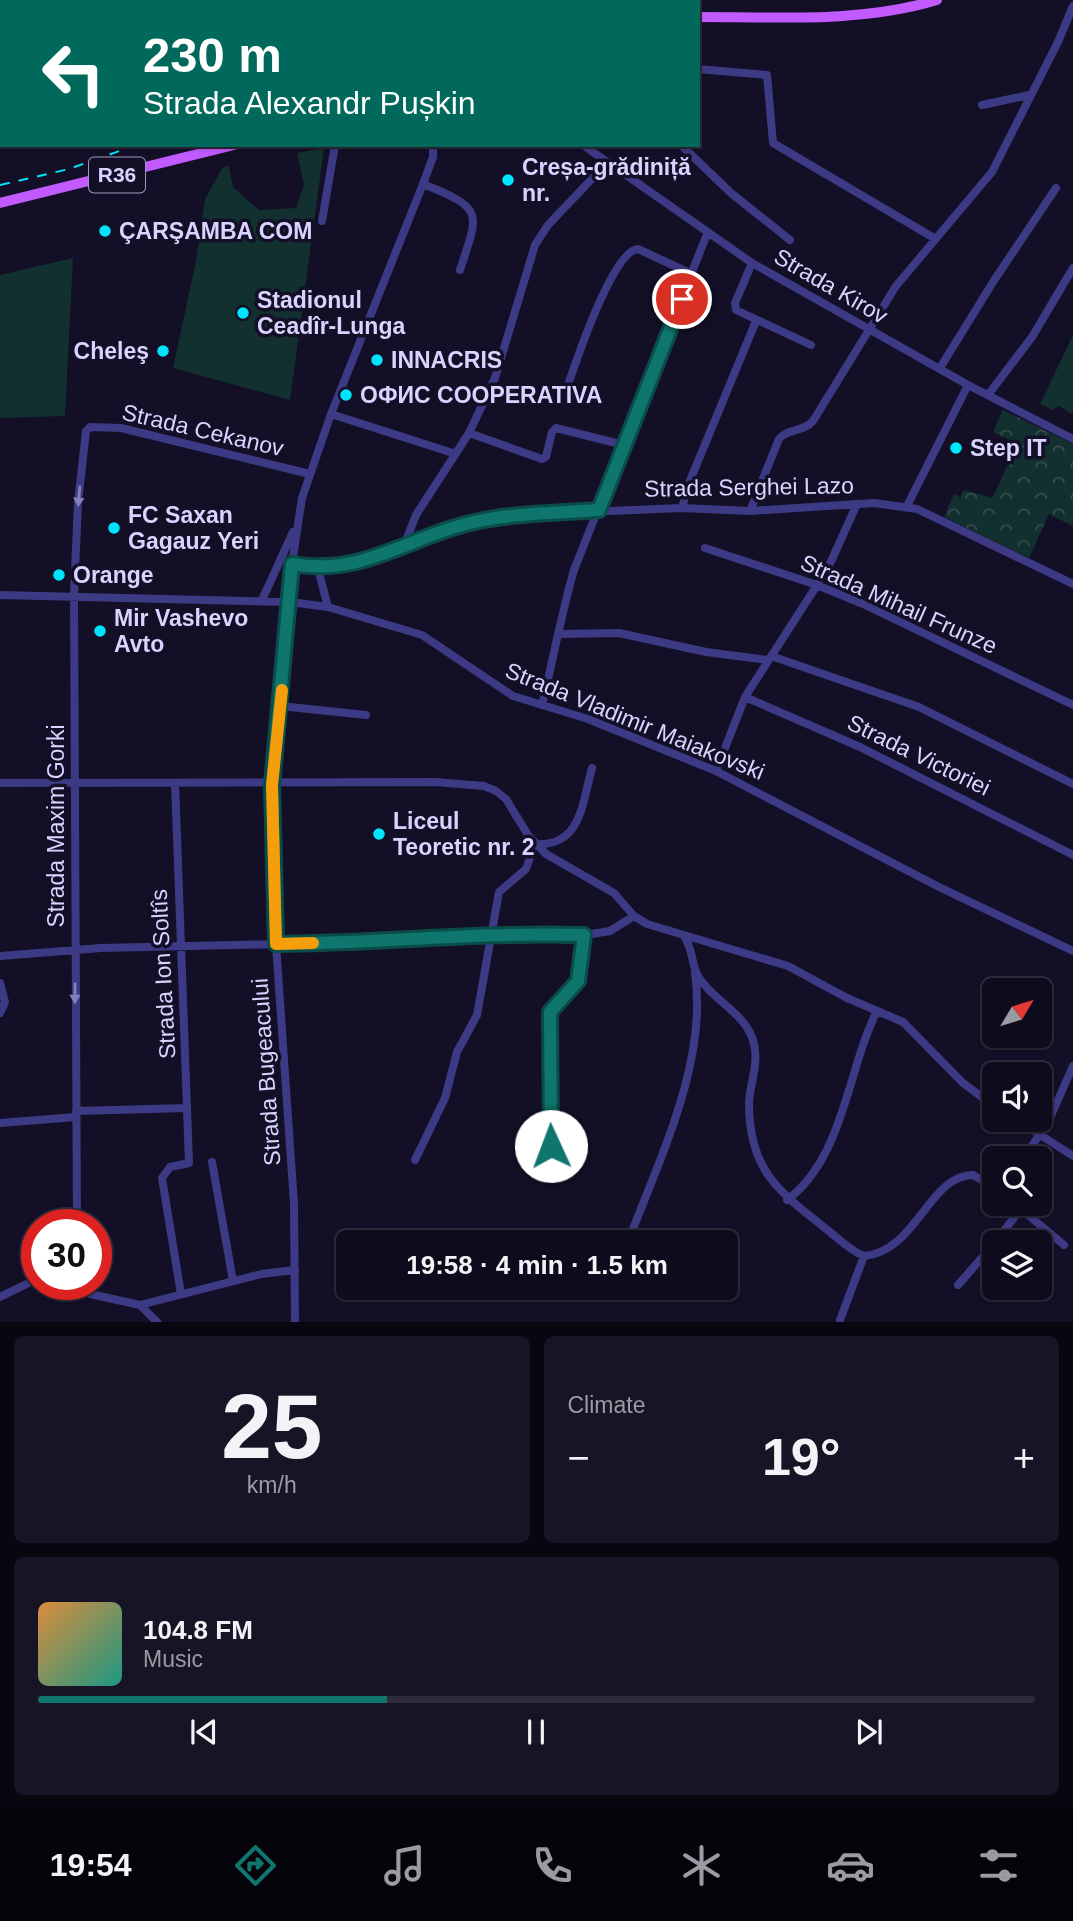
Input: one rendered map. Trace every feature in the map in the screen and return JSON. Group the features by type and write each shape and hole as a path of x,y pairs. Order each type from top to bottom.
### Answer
{"main road":[{"path":"700,17 854,15 909,9 937,0"},
{"name":"R36","path":"0,203 226,147"}],"street":[{"path":"750,511 779,439 786,433 801,431 813,421 867,329 934,238 992,172 1058,42 1073,6"},
{"path":"700,69 767,75 774,143 934,238"},
{"path":"982,105 1029,95"},
{"path":"321,221 335,147"},
{"name":"Strada Bugeacului","path":"295,1322 290,1116 276,944 272,785 296,526 310,474 331,414 423,184 433,157 433,147"},
{"name":"Strada Kirov","path":"586,147 752,263 968,386 1073,439"},
{"path":"683,147 731,192 790,240"},
{"path":"402,548 416,514 469,433 506,348 522,281 535,245 562,209 607,163"},
{"path":"423,184 458,198 473,219 475,231 460,270"},
{"path":"940,368 1056,188"},
{"path":"541,705 558,634 557,625 574,570 707,234"},
{"path":"566,391 600,302 632,249 638,249 692,274"},
{"path":"752,263 734,303 736,310 811,345"},
{"path":"988,395 1032,337 1073,268"},
{"path":"682,508 689,483 756,321"},
{"path":"907,506 968,386"},
{"path":"331,414 456,454"},
{"name":"Strada Cekanov","path":"87,428 121,428 310,474"},
{"name":"Strada Maxim Gorki","path":"77,1209 74,595 78,502 87,428"},
{"path":"469,433 542,459 546,457 552,432 556,428 624,445"},
{"path":"716,771 745,697 838,549 857,504"},
{"name":"Strada Serghei Lazo","path":"292,564 318,569 342,566 402,548 469,523 537,514 682,508 750,511 857,504 907,506 1073,584"},
{"name":"Strada Bugeacului","path":"262,600 296,526"},
{"name":"Strada Mihail Frunze","path":"705,548 817,585 1073,705"},
{"path":"318,569 328,607"},
{"name":"Strada Vladimir Maiakovski","path":"0,595 290,602 328,607 422,635 497,687 541,705 614,728 716,771 939,887 1073,951"},
{"path":"558,634 619,633 706,652 769,658 919,707 1073,784"},
{"name":"Strada Victoriei","path":"745,697 860,747 1073,855"},
{"path":"280,706 366,715"},
{"path":"535,844 552,845 570,833 578,817 592,768"},
{"path":"0,783 272,785 435,782 484,786 506,799 535,844 564,867 614,893 634,916 647,924 788,966 847,998 903,1022 963,1083 982,1097"},
{"name":"Strada Ion Soltîs","path":"175,783 189,1163 170,1167 162,1178 181,1294"},
{"path":"415,1160 445,1098 457,1052 477,1015 499,892 526,869 535,844"},
{"path":"0,957 101,948 181,949 490,935 584,935 610,931 634,916"},
{"path":"551,1146 550,1012 578,981 584,935"},
{"path":"632,1230 682,1093 697,1018 698,993 694,967 690,944 684,936"},
{"path":"694,967 703,982 730,1008 753,1039 756,1059 749,1099 755,1148 767,1174 787,1200 864,1256 877,1255 909,1231 953,1179 973,1175 982,1181"},
{"path":"0,983 5,1002 0,1013"},
{"path":"787,1200 812,1177 852,1087 869,1028 877,1011"},
{"path":"1052,1113 1073,1066"},
{"path":"0,1123 76,1114 187,1108"},
{"path":"1031,1146 1040,1132 1073,1156"},
{"path":"212,1162 233,1281"},
{"path":"1030,1216 1064,1245"},
{"path":"840,1320 864,1256"},
{"path":"958,1284 982,1257"},
{"path":"112,1299 140,1305 233,1281 295,1270"},
{"path":"0,1297 21,1287"},
{"path":"140,1305 158,1322"}],"green space":[{"name":"Stadionul Ceadîr-Lunga","path":"324,148 290,400 173,368 195,266 205,199 223,167 229,166 233,187 259,210 296,208 304,185 297,153"},
{"path":"73,258 65,416 0,418 0,275"},
{"path":"1073,335 1072,414 1059,406 1053,410 1040,404"},
{"path":"1003,410 1073,444 1073,526 1049,514 1029,558 944,517 954,494 960,497 964,490 992,498 1018,444 993,432"}],"railway":[{"path":"0,185 69,169 130,147"}],"slow traffic":[{"path":"282,690 272,785 276,944 313,943"}],"place":[{"name":"Creșa-grădiniță nr.","path":"508,180"},
{"name":"ÇARŞAMBA COM","path":"105,231"},
{"name":"Stadionul Ceadîr-Lunga","path":"243,313"},
{"name":"Cheleş","path":"163,351"},
{"name":"INNACRIS","path":"377,360"},
{"name":"ОФИС COOPERATIVA","path":"346,395"},
{"name":"Step IT","path":"956,448"},
{"name":"FC Saxan Gagauz Yeri","path":"114,528"},
{"name":"Orange","path":"59,575"},
{"name":"Mir Vashevo Avto","path":"100,631"},
{"name":"Liceul Teoretic nr. 2","path":"379,834"}],"route":[{"path":"551,1146 548,1032 550,1012 578,981 584,935 512,933 404,941 276,944 272,785 292,564 318,569 342,566 382,556 469,523 537,514 599,510 682,299"}]}
